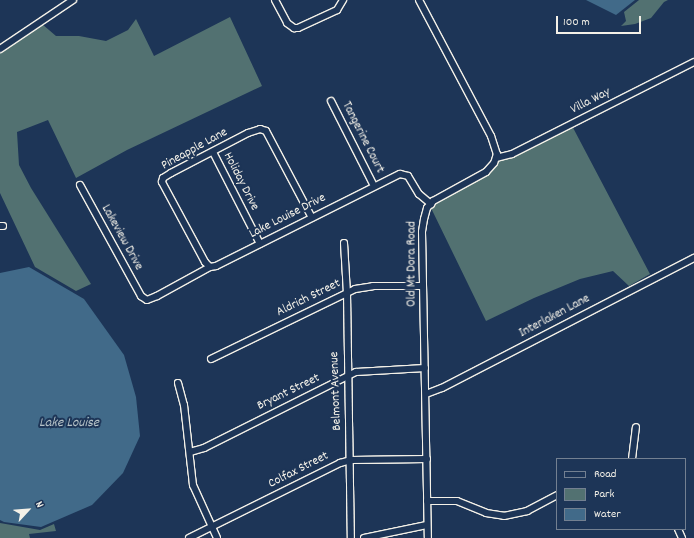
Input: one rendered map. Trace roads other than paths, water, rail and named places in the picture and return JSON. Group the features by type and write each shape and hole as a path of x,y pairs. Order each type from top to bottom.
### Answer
{"street":[{"path":"0,49 73,0"},
{"path":"275,0 287,23 294,28 298,28 337,10 343,0"},
{"path":"419,0 496,146 496,158 494,163 486,172 438,197 430,204"},
{"name":"Villa Way","path":"496,158 512,154 694,62"},
{"name":"Tangerine Court","path":"331,101 374,186"},
{"name":"Pineapple Lane","path":"210,267 205,262 162,182 163,178 170,173 260,129 266,131 276,148 312,218"},
{"name":"Holiday Drive","path":"213,152 260,244"},
{"name":"Lake Louise Drive","path":"147,300 210,267 216,266 400,174 406,175 419,194 430,204"},
{"name":"Lakeview Drive","path":"80,184 141,296 147,300"},
{"name":"Old Mt Dora Road","path":"428,538 422,232 425,213 430,204"},
{"name":"Belmont Avenue","path":"344,243 347,293 351,460 351,538"},
{"name":"Interlaken Lane","path":"426,394 442,388 694,258"},
{"name":"Aldrich Street","path":"211,359 362,287 423,286"},
{"name":"Bryant Street","path":"190,452 204,448 356,372 425,368"},
{"path":"178,384 182,397 195,493 217,538"},
{"path":"632,458 636,426"},
{"name":"Colfax Street","path":"190,538 332,466 351,460 427,459"},
{"path":"427,501 457,501 486,513 504,516 527,511 556,496"},
{"path":"364,538 428,525"}],"water":[{"path":"586,0 635,0 616,15"},
{"name":"Lake Louise","path":"29,267 84,299 124,355 136,397 140,436 123,473 92,505 41,527 4,522 0,520 0,273"}]}
